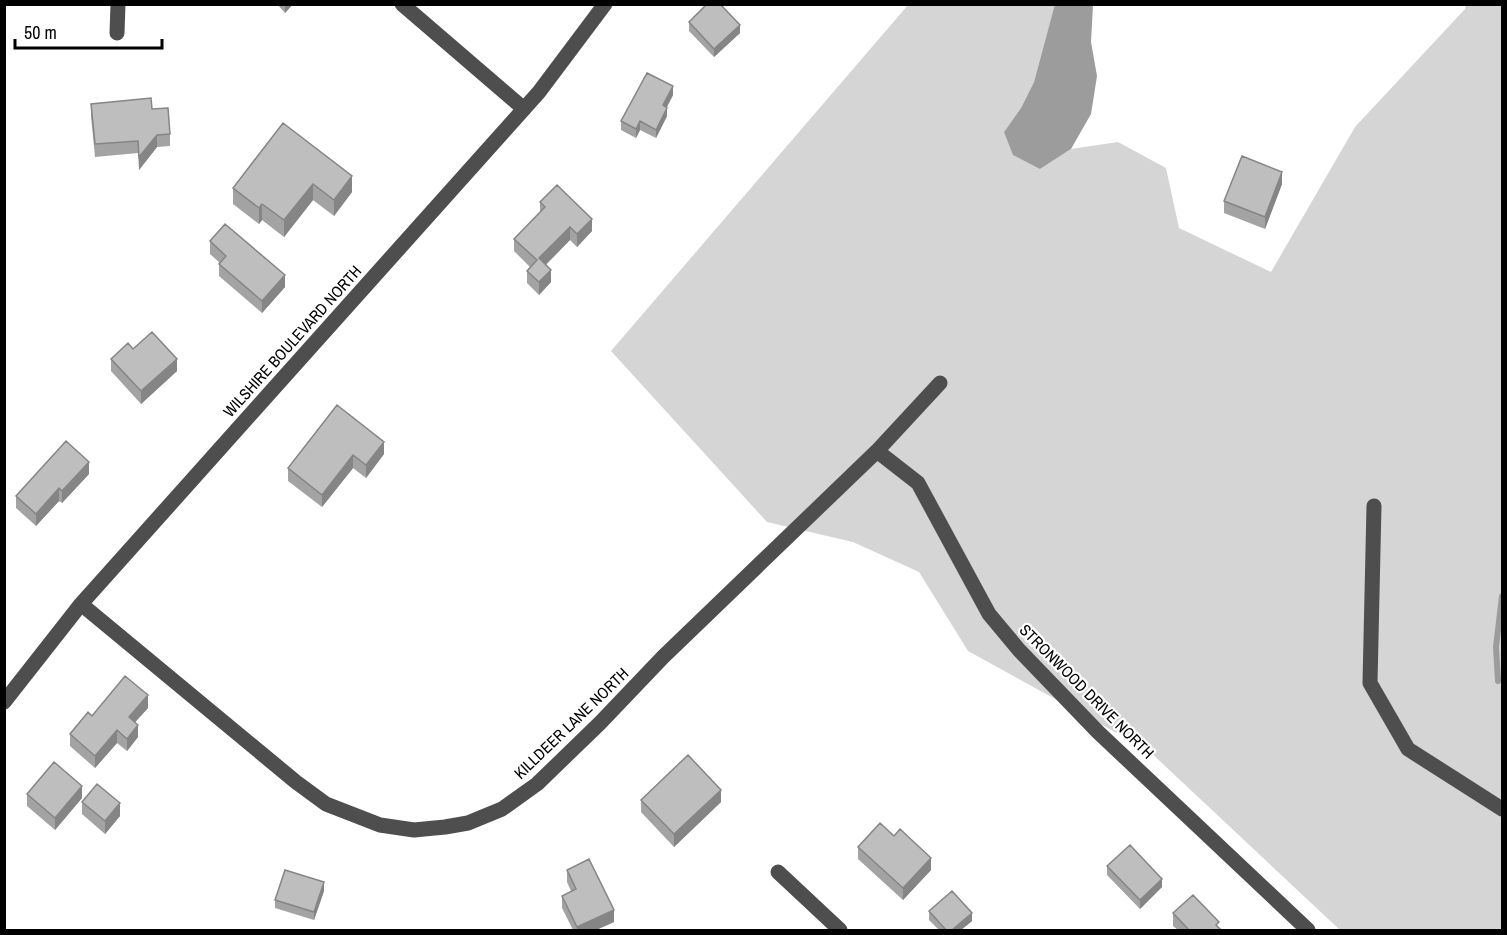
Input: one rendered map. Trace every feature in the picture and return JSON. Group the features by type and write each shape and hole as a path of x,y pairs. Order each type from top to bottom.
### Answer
{"street":[{"path":"117,33 118,4"},
{"path":"402,4 524,109"},
{"name":"WILSHIRE BOULEVARD NORTH","path":"4,702 81,604 539,92 605,4"},
{"name":"KILLDEER LANE NORTH","path":"81,604 296,782 326,804 380,825 414,830 468,823 502,809 537,784 663,657 877,451 940,383"},
{"name":"STRONWOOD DRIVE NORTH","path":"877,451 918,483 989,614 1018,650 1098,732 1308,930"},
{"path":"1374,506 1370,683 1408,749 1503,809"},
{"path":"778,872 840,930"}],"shaded area":[{"path":"1055,4 1093,5 1091,42 1097,76 1091,114 1071,149 1040,169 1013,155 1004,132 1021,108 1034,82"},
{"path":"908,5 1055,5 1034,82 1021,108 1004,132 1040,169 1071,149 1118,142 1166,168 1179,228 1271,272 1355,127 1465,9 1466,5 1502,5 1502,930 1340,930 1148,750 968,651 919,572 853,542 767,522 611,351"}],"building":[{"path":"707,4 720,4 740,25 714,49 689,22"},
{"path":"647,73 673,86 663,105 667,108 656,130 640,121 636,129 621,121"},
{"path":"151,98 152,109 168,108 170,134 157,135 139,157 138,141 95,144 91,104"},
{"path":"283,123 352,176 334,200 313,184 284,220 262,204 259,208 233,188"},
{"path":"1242,156 1282,172 1265,217 1224,201"},
{"path":"557,185 592,219 577,234 570,227 539,258 551,270 539,282 527,271 537,260 514,239 545,207 540,202"},
{"path":"225,224 285,275 262,301 219,264 226,256 210,241"},
{"path":"152,332 177,359 141,391 111,359 128,343 133,349"},
{"path":"337,405 384,442 366,465 353,455 322,495 288,468"},
{"path":"66,441 89,462 62,491 59,488 36,514 16,496"},
{"path":"125,676 148,695 129,717 138,725 127,739 117,730 95,756 70,734 88,712 92,716"},
{"path":"688,755 721,790 674,834 641,800"},
{"path":"54,762 82,786 55,818 27,794"},
{"path":"97,784 120,803 105,821 82,802"},
{"path":"880,823 894,836 900,829 931,858 903,888 858,847"},
{"path":"1130,845 1162,879 1140,900 1107,866"},
{"path":"589,859 614,910 577,927 562,896 576,889 567,870"},
{"path":"285,870 324,882 314,912 275,900"},
{"path":"952,891 972,913 952,930 946,930 929,911"},
{"path":"1193,895 1219,922 1216,925 1221,930 1189,930 1173,913"}],"waterway":[{"path":"1498,681 1496,647 1502,596"}]}
